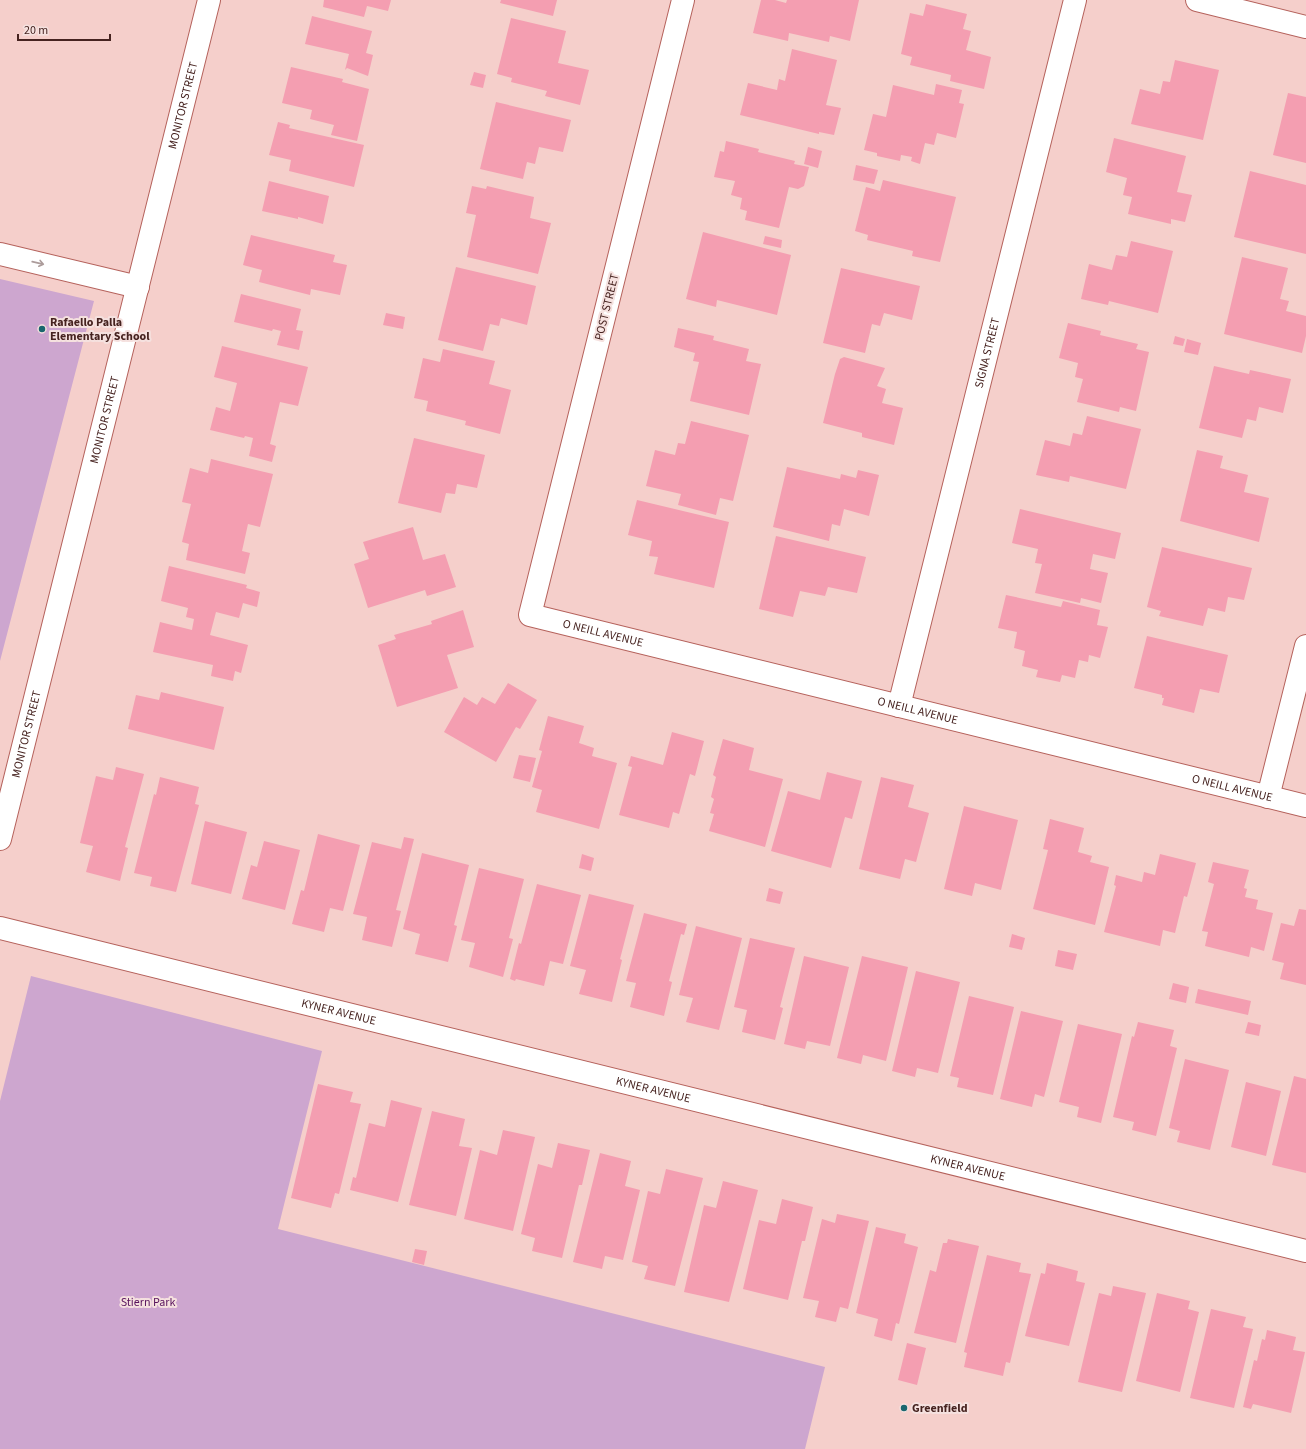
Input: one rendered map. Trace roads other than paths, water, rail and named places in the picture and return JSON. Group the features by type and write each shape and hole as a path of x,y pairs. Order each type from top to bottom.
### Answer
{"street":[{"name":"MONITOR STREET","path":"0,839 209,0"},
{"name":"POST STREET","path":"530,615 683,0"},
{"name":"SIGNA STREET","path":"900,706 1075,0"},
{"path":"1197,0 1306,27"},
{"path":"0,254 138,287"},
{"name":"O NEILL AVENUE","path":"530,615 1306,806"},
{"path":"1268,797 1306,646"},
{"name":"KYNER AVENUE","path":"0,928 1306,1251"}],"place":[{"name":"Rafaello Palla Elementary School","path":"42,329"},
{"name":"Greenfield","path":"904,1408"}],"park label":[{"name":"Stiern Park","path":"148,1302"}]}
